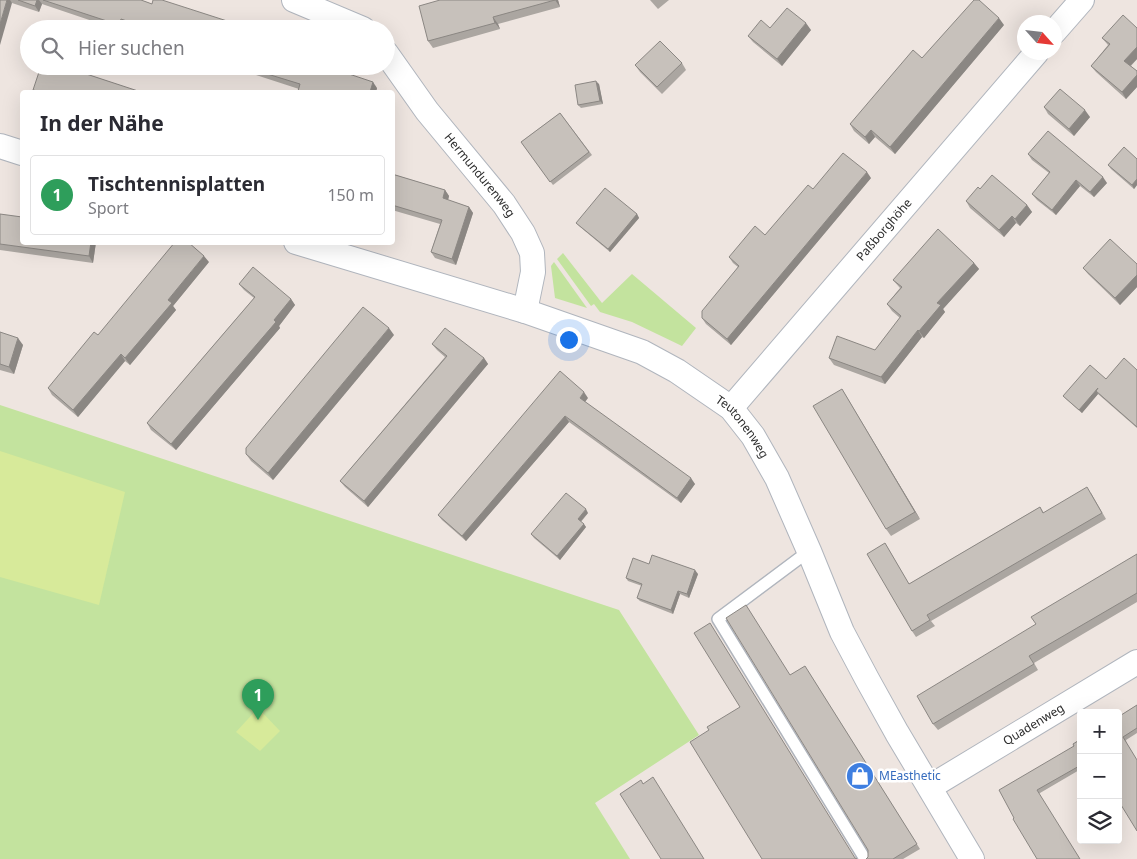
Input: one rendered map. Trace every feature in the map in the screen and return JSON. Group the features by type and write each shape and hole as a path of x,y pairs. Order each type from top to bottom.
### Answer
{"street":[{"path":"294,0 342,20"},
{"path":"1062,23 1082,0"},
{"name":"Paßborghöhe","path":"731,408 1030,60"},
{"name":"Hermundurenweg","path":"395,65 428,111 504,204 523,233 532,253 533,272 524,310"},
{"path":"0,146 20,152"},
{"name":"Teutonenweg","path":"306,245 524,310 642,352 677,371 731,408 753,436 777,478 810,550 842,632 862,671 971,859"},
{"name":"Quadenweg","path":"930,787 1137,662"}],"lane":[{"path":"810,550 718,619 865,859"}],"green space":[{"path":"563,253 602,303 632,274 696,328 682,346 632,322 600,312 594,304 591,306 557,259"},
{"path":"554,262 587,308 555,298 551,266"},
{"path":"0,405 619,610 699,735 595,803 630,859 0,859"},
{"path":"0,451 125,492 99,605 0,577"},
{"path":"258,708 280,731 260,751 236,732"}],"building":[{"path":"0,0 7,0 0,24"},
{"path":"18,0 37,0 35,6"},
{"path":"43,0 141,0 152,4 153,0 162,0 224,20 121,19 104,20"},
{"path":"440,0 555,0 493,17 495,23 428,41 419,6"},
{"path":"974,0 979,0 999,18 890,147 871,130 865,137 850,124 913,50 922,58"},
{"path":"787,8 806,23 777,59 748,36 761,20 770,28"},
{"path":"1123,15 1137,28 1137,47 1124,61 1137,71 1137,75 1122,92 1091,66 1110,44 1102,38"},
{"path":"660,41 682,63 657,87 635,65"},
{"path":"38,75 89,75 135,90 33,90"},
{"path":"271,75 352,75 373,82 371,90 298,90 300,84"},
{"path":"596,81 600,101 578,105 575,85"},
{"path":"1060,89 1085,110 1069,129 1044,107"},
{"path":"560,113 589,152 550,182 521,142"},
{"path":"1048,131 1103,177 1090,192 1076,180 1052,210 1032,194 1050,172 1028,154"},
{"path":"1124,147 1137,159 1137,179 1132,185 1108,165"},
{"path":"843,153 867,172 727,339 702,318 702,311 739,266 729,257 755,226 765,235 808,185 813,189"},
{"path":"395,175 445,190 443,198 469,207 452,259 431,252 442,220 395,206"},
{"path":"992,175 1027,205 1015,219 1012,216 999,230 966,201"},
{"path":"605,188 637,214 608,249 576,223"},
{"path":"0,214 20,217 20,245 91,245 89,256 0,244"},
{"path":"938,229 974,263 937,303 941,305 918,330 881,377 829,358 837,336 875,350 901,316 887,304 902,287 893,280"},
{"path":"1110,239 1137,264 1137,275 1115,298 1083,268"},
{"path":"173,245 191,245 204,256 168,300 172,303 125,358 121,354 73,410 48,388 94,332 98,335"},
{"path":"253,267 291,299 274,320 276,322 171,444 147,423 255,297 239,284"},
{"path":"363,307 389,328 268,473 246,454 246,448"},
{"path":"445,328 484,358 364,501 340,481 447,356 432,344"},
{"path":"0,332 18,338 9,367 0,364"},
{"path":"1124,358 1137,370 1137,427 1096,391 1098,388 1079,410 1063,396 1090,365 1106,379"},
{"path":"560,371 584,392 580,398 691,478 677,498 565,416 462,536 438,515"},
{"path":"842,389 915,512 886,529 813,406"},
{"path":"1087,487 1102,513 927,615 930,620 912,631 867,554 885,543 909,584 1040,507 1043,513"},
{"path":"566,493 586,509 578,519 584,524 557,556 531,534"},
{"path":"1137,554 1137,593 1029,656 1034,664 933,724 917,696 1036,624 1031,617"},
{"path":"652,555 695,570 687,594 678,591 671,610 637,598 642,584 626,578 633,558 649,564"},
{"path":"746,605 790,675 805,666 917,844 893,859 866,859 868,857 868,850 726,618"},
{"path":"710,623 857,859 762,859 690,742 709,730 707,727 740,707 694,633"},
{"path":"1137,705 1137,728 1123,737 1137,760 1137,831 1122,807 1122,714"},
{"path":"1077,742 1077,767 1037,790 1080,859 1037,859 1013,819 999,790 1074,746 1073,744"},
{"path":"653,777 704,859 661,859 620,794 641,780 643,784"}],"place":[{"name":"Tischtennisplatten","path":"258,720"},
{"name":"MEasthetic","path":"860,776"}]}
